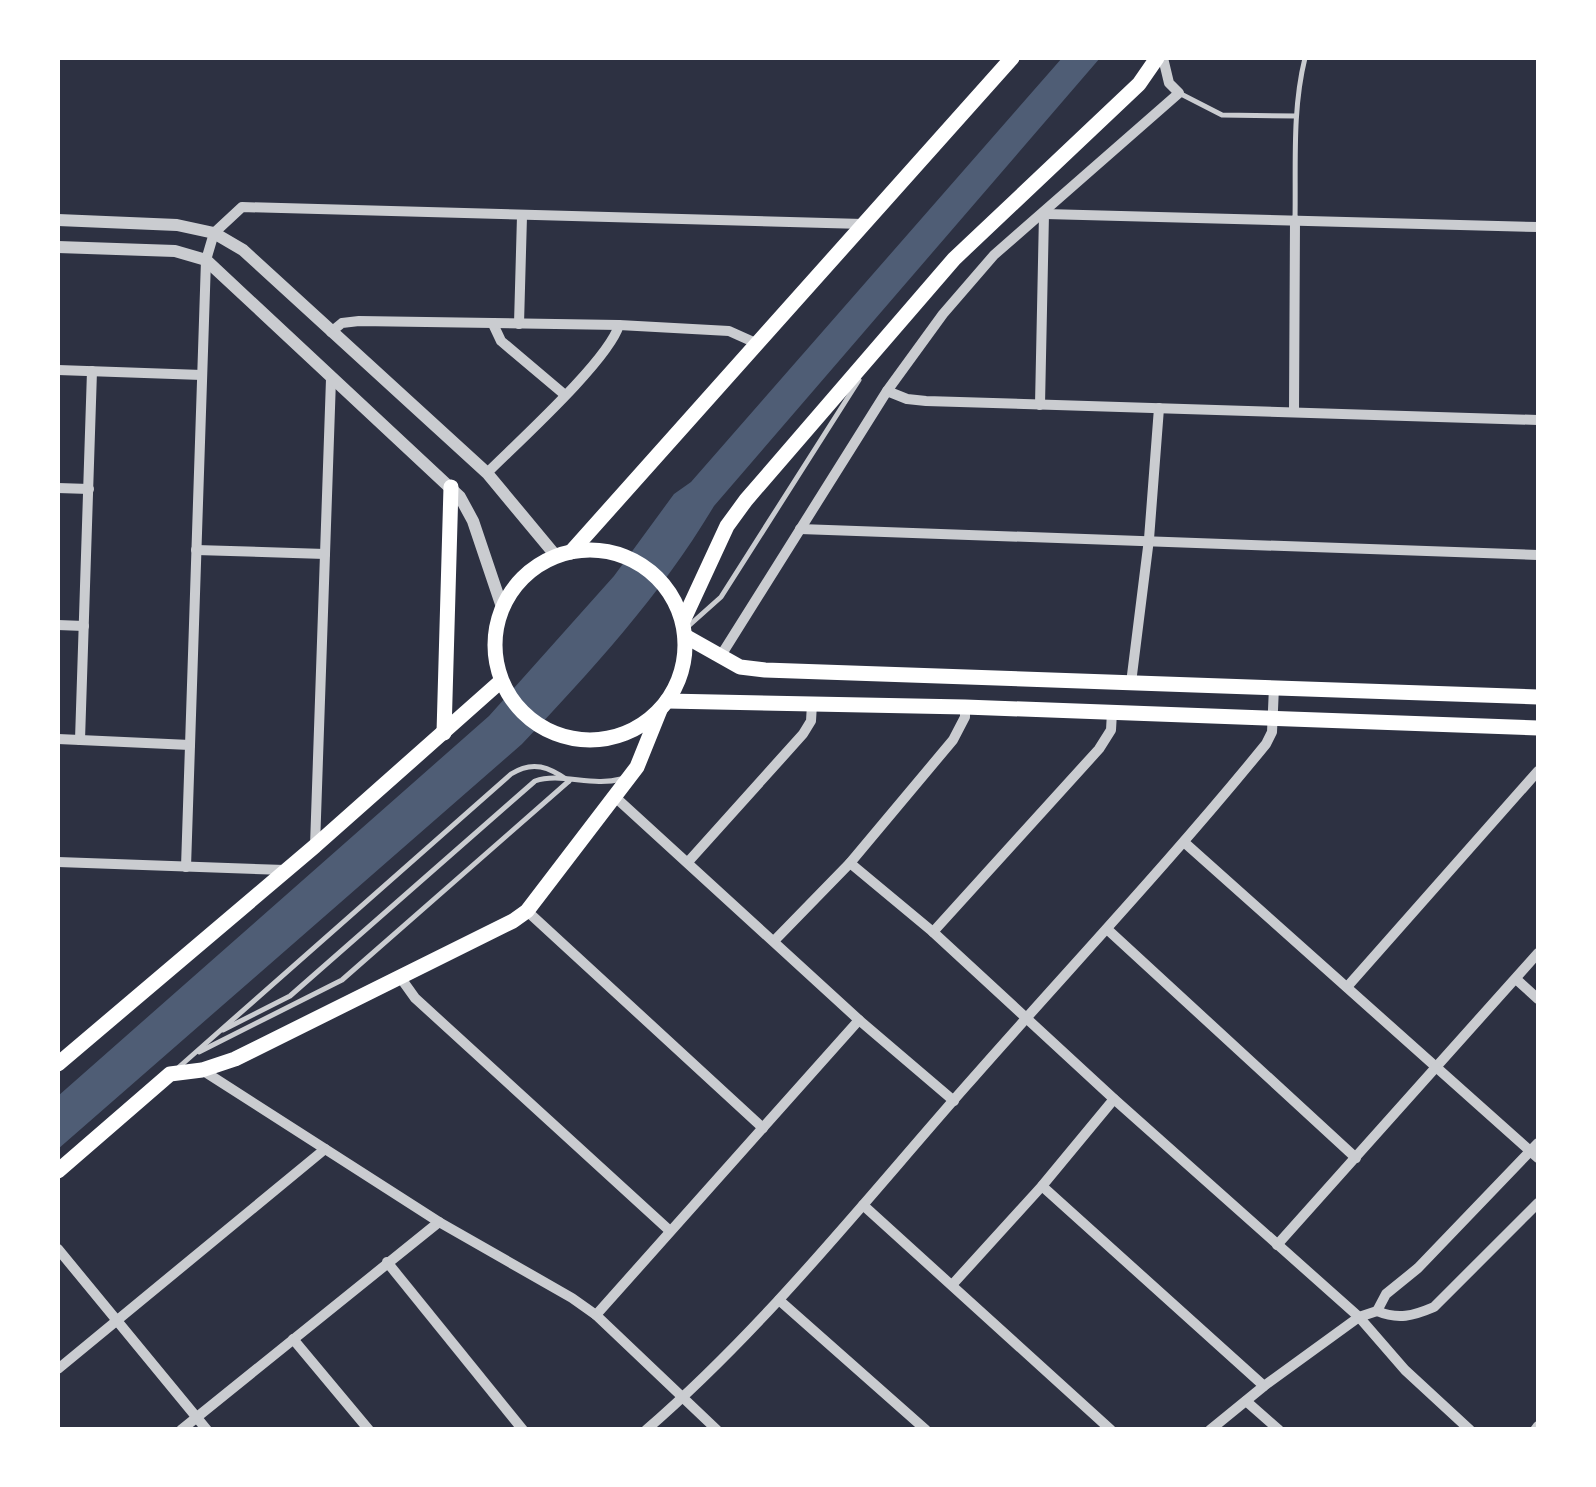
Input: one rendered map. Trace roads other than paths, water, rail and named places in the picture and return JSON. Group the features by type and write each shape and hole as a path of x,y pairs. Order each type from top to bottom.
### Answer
{"main road":[{"path":"1012,58 572,552 519,581 502,607 494,652 505,688 530,719 558,734 589,740 620,736 664,706 812,704 1538,728"},
{"path":"58,1171 170,1074 202,1070 235,1059 527,911 637,768 683,668 682,623 733,515 954,259 1138,84 1160,58"},
{"path":"444,733 451,487"},
{"path":"572,552 603,551 634,560 659,580 682,623 720,657 740,667 1538,697"},
{"path":"58,1064 444,733 505,688"}],"street":[{"path":"720,657 887,390 943,314 994,255 1178,93 1169,83 1160,58"},
{"path":"186,867 206,260 214,233 242,208 863,224"},
{"path":"1044,214 1538,227"},
{"path":"1040,405 1044,214"},
{"path":"519,324 522,216"},
{"path":"58,220 178,225 214,233 243,250 572,552"},
{"path":"1294,412 1295,220"},
{"path":"58,247 174,251 206,260 451,487 474,521 502,607"},
{"path":"331,332 342,323 359,321 619,325 729,331 758,344"},
{"path":"493,324 500,342 565,395"},
{"path":"487,473 565,395 610,344 619,325"},
{"path":"58,370 202,375"},
{"path":"80,740 92,371"},
{"path":"315,846 331,379"},
{"path":"887,390 907,399 926,401 1538,420"},
{"path":"1131,683 1149,539 1159,408"},
{"path":"58,488 88,489"},
{"path":"800,529 1538,555"},
{"path":"196,550 325,554"},
{"path":"58,625 84,626"},
{"path":"646,1430 779,1300 1185,843 1266,744 1274,718 1274,687"},
{"path":"688,862 803,734 812,704"},
{"path":"774,942 850,864 954,740 965,717 965,707"},
{"path":"933,932 1099,749 1111,730 1112,712"},
{"path":"58,739 190,745"},
{"path":"1348,987 1538,771"},
{"path":"614,796 859,1020 954,1100"},
{"path":"1185,843 1436,1070 1536,1151 1418,1268 1386,1294 1377,1311"},
{"path":"58,862 286,870"},
{"path":"850,864 933,932 1114,1100 1359,1317 1404,1370 1470,1430"},
{"path":"527,911 763,1128"},
{"path":"1107,930 1356,1158"},
{"path":"1278,1245 1538,953"},
{"path":"400,978 415,998 670,1231"},
{"path":"1516,978 1538,999"},
{"path":"596,1315 859,1020"},
{"path":"202,1070 439,1222 596,1315 717,1430"},
{"path":"952,1285 1114,1100"},
{"path":"58,1370 325,1149"},
{"path":"1042,1186 1264,1386"},
{"path":"1210,1430 1359,1317 1377,1311 1394,1318 1418,1314 1434,1306 1534,1217 1538,1203"},
{"path":"863,1204 1112,1430"},
{"path":"181,1430 439,1222"},
{"path":"58,1249 207,1430"},
{"path":"388,1262 523,1430"},
{"path":"779,1300 926,1430"},
{"path":"293,1338 368,1430"},
{"path":"1246,1401 1279,1430"}],"lane":[{"path":"1295,220 1296,116 1304,58"},
{"path":"1178,93 1222,114 1296,116"},
{"path":"682,623 722,598 881,344"},
{"path":"170,1074 511,774 542,766 569,781"},
{"path":"216,1034 290,996 535,781 552,777 600,782 629,777"},
{"path":"190,1056 342,980 569,781"}],"water":[{"path":"1062,58 1100,58 714,506 648,601 574,688 522,744 58,1149 58,1096 489,716 614,576 674,494 691,482"}]}
